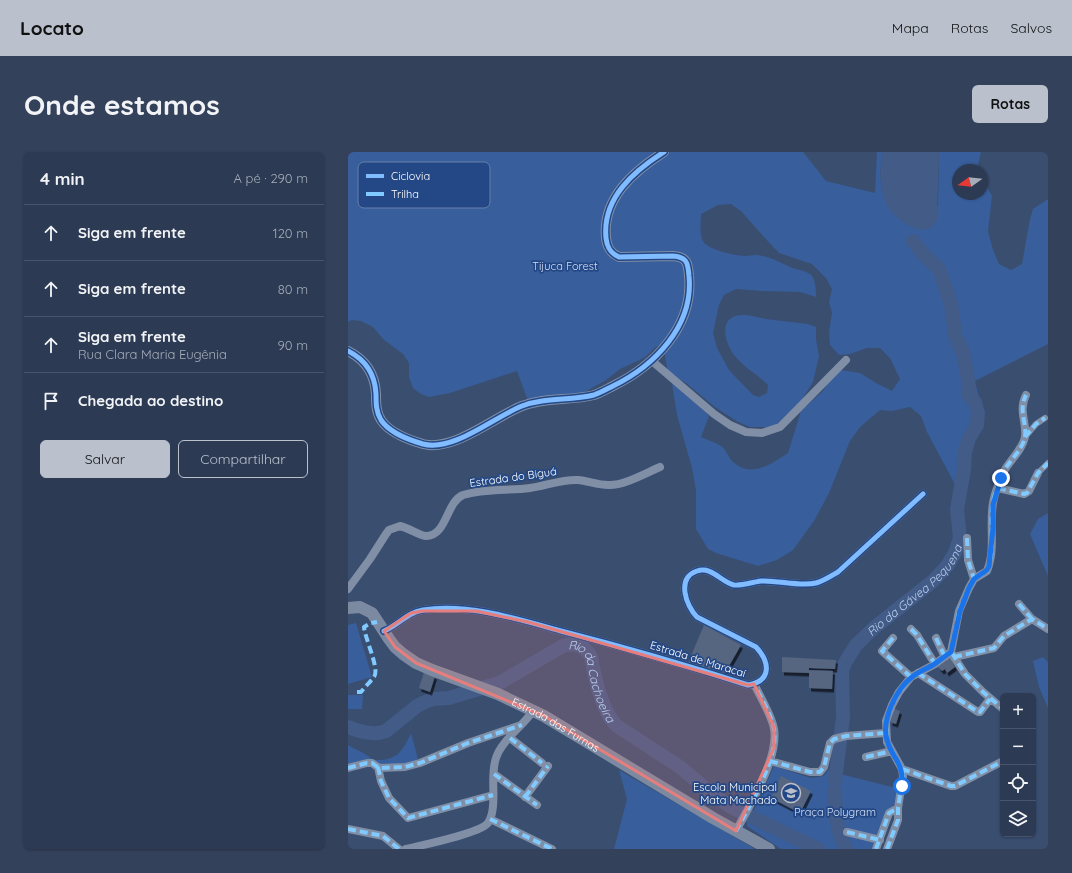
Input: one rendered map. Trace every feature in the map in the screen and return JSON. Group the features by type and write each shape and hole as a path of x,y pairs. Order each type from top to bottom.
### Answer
{"main road":[{"name":"Estrada das Furnas","path":"348,608 360,607 372,613 395,646 416,663 498,694 533,711 769,849"}],"street":[{"path":"348,351 358,357 368,367 373,376 378,411 387,428 423,444 433,445 454,441 506,413 531,403 572,399 595,394 631,376 652,361 672,337 685,309 688,296 690,282 687,264 685,259 680,256 619,257 614,255 607,244 605,230 609,210 615,197 626,181 664,152"},
{"path":"652,361 714,414 730,425 746,432 762,432 780,427 846,360"},
{"path":"1025,437 1022,408 1026,395"},
{"path":"950,655 960,611 974,579 987,570 989,566 993,528 993,505 1005,468 1021,447 1025,437 1036,424 1045,418"},
{"path":"998,488 1024,494 1027,493 1038,473 1048,463"},
{"name":"Estrada do Biguá","path":"348,589 370,559 381,540 390,530 400,526 426,536 430,535 442,527 452,504 462,496 491,490 527,488 571,480 609,485 620,484 660,467"},
{"name":"Estrada de Maracaí","path":"384,631 391,628 411,613 446,609 476,611 528,622 640,651 748,685 754,684 762,679 766,671 765,659 756,647 697,617 692,612 685,597 684,589 686,581 691,575 698,570 709,571 729,583 737,585 762,581 815,584 838,572 924,494"},
{"path":"967,538 968,560 974,579"},
{"path":"1019,604 1032,619 1048,629"},
{"path":"887,849 896,825 903,776 902,769 887,742 885,733 886,721 899,692 916,675 950,655 994,648 1004,636 1032,619"},
{"path":"911,629 918,635 934,664"},
{"path":"893,638 883,649 916,675 978,712 980,712 988,701"},
{"path":"936,638 988,701 1000,707"},
{"path":"736,831 753,799 770,761 776,740 774,727 754,684"},
{"path":"406,849 474,831 487,824 492,812 496,758 500,748 533,711"},
{"path":"348,768 367,763 372,763 378,767 405,767 420,763 468,743 522,725"},
{"path":"770,761 810,772 820,772 824,767 830,743 836,739 846,736 885,733"},
{"path":"510,738 545,764 525,797"},
{"path":"866,757 892,751"},
{"path":"902,769 951,786 955,786 1000,765"},
{"path":"378,767 381,781 389,798 408,818 493,795"},
{"path":"494,774 537,805"},
{"path":"876,849 889,813 898,808"},
{"path":"490,819 552,849"},
{"path":"348,829 383,836 399,849"},
{"path":"847,832 880,840"}],"highlighted area":[{"path":"422,611 476,611 528,622 748,685 754,684 774,727 774,748 736,831 544,716 416,663 395,647 384,631 411,613"}],"green space":[{"name":"Tijuca Forest","path":"348,152 803,152 826,181 875,193 877,152 883,152 881,180 883,194 889,208 938,206 939,152 981,152 978,164 952,164 952,200 988,200 988,189 992,196 988,231 993,250 999,264 1011,270 1022,264 1033,209 1048,199 1048,344 975,381 983,416 956,497 956,486 927,432 921,416 910,407 892,411 880,410 860,427 850,441 829,493 814,521 793,550 777,560 758,566 716,553 708,549 696,529 696,490 692,468 677,415 672,384 692,397 709,416 701,437 723,447 732,461 739,466 746,469 753,469 768,465 788,453 801,411 823,391 829,381 841,370 860,373 892,391 900,379 890,358 880,348 867,348 850,354 839,355 830,345 829,332 832,313 829,302 832,289 826,278 812,264 779,253 741,211 731,204 718,205 701,214 702,238 706,244 716,250 736,255 760,255 770,258 808,273 812,276 816,286 816,297 800,292 736,289 724,295 719,305 713,333 717,348 729,370 753,395 759,397 767,393 768,385 742,363 730,349 727,342 725,329 730,319 736,316 748,315 766,319 808,324 816,327 816,339 819,356 813,382 799,404 779,425 750,427 738,422 715,407 686,383 668,373 664,350 657,346 644,358 620,369 606,380 576,397 528,401 517,371 450,393 429,397 421,394 413,388 409,377 409,363 403,354 384,340 373,327 361,321 352,320 348,322"},
{"path":"1048,513 1048,576 1030,534 1038,519"},
{"path":"356,623 372,677 348,684 348,625"},
{"path":"1043,657 1048,662 1048,708 1039,687 1033,661"},
{"path":"348,695 363,695 362,709 348,709"},
{"path":"411,733 419,763 348,768 348,745 364,753 373,760 387,759 393,757 401,751"},
{"name":"Praça Polygram","path":"845,739 840,774 896,788 898,791 894,805 889,809 873,849 781,849 747,826 747,823 774,766 811,778 824,776 830,768 837,742"},
{"path":"619,770 755,849 614,849 627,799"}],"shaded area":[{"path":"883,152 939,152 937,219 933,226 927,229 912,227 892,213 885,201 881,187"}],"building":[{"path":"704,625 741,645 725,673 688,663"},
{"path":"782,657 836,660 835,669 809,668 809,670 833,671 832,689 809,688 809,673 782,672"},
{"path":"950,658 955,667 947,673 945,669 942,671 938,667"},
{"path":"424,672 435,676 430,692 419,688"},
{"path":"895,709 900,711 896,724 890,722"},
{"name":"Escola Municipal Mata Machado","path":"781,776 811,791 800,813 771,798"}],"waterway":[{"name":"Rio da Gávea Pequena","path":"835,781 843,717 842,670 856,645 875,627 933,581 947,566 955,553 960,538 957,509 964,470 965,452 969,438 977,425 978,413 975,402 968,394 968,379 963,352 955,335 951,304 939,269 924,255 913,241"},
{"name":"Rio da Cachoeira","path":"348,727 367,733 386,731 417,706 425,702 433,699 449,698 499,683 563,646 576,645 582,647 590,654 602,701 609,715 617,726 680,767 712,794 731,807 818,849"},
{"name":"Rio da Gávea Pequena","path":"834,791 838,829 846,849"}],"marked path":[{"path":"887,849 898,820 898,808 903,776 902,769 887,742 886,721 899,692 911,677 935,664 951,652 959,611 969,588 974,579 987,571 990,563 992,546 992,511 994,500 1003,472 1021,448 1025,437 1023,406 1026,395"},
{"path":"1025,437 1036,424 1045,418"},
{"path":"998,488 1024,494 1027,493 1038,473 1048,463"},
{"path":"967,538 968,560 974,579"},
{"path":"1019,604 1032,619"},
{"path":"954,657 994,648 1004,636 1032,619 1048,629"},
{"path":"357,692 361,692 374,677 374,661 364,627 371,623 377,622"},
{"path":"911,629 917,635 935,664"},
{"path":"893,638 882,651 911,677"},
{"path":"936,638 945,657"},
{"path":"952,653 965,674 1000,706"},
{"path":"918,673 978,712 980,712 990,699"},
{"path":"736,831 768,767 774,741 774,729 771,718 754,684"},
{"path":"348,768 367,763 372,763 379,768 405,767 420,763 468,743 522,725"},
{"path":"770,761 810,772 820,772 824,767 830,743 834,739 846,736 885,733"},
{"path":"510,738 542,763"},
{"path":"866,757 892,751"},
{"path":"902,769 951,786 955,786 1000,763"},
{"path":"525,797 548,766"},
{"path":"378,767 381,781 389,798 408,818 493,795"},
{"path":"494,774 537,805"},
{"path":"876,849 889,813 898,808"},
{"path":"490,819 552,849"},
{"path":"348,829 383,836 399,849"},
{"path":"847,832 880,840"}],"cycle path":[{"path":"348,351 365,363 374,380 377,411 381,420 394,432 423,444 435,445 448,443 474,432 522,406 540,401 594,395 628,378 656,356 668,342 678,328 685,311 689,294 689,271 684,259 673,256 619,257 611,252 606,241 606,224 609,210 622,187 631,177 664,152"},
{"path":"384,631 394,626 407,616 423,610 440,608 475,610 510,617 608,643 748,685 756,683 765,675 766,670 766,665 761,653 756,647 697,617 689,606 685,592 687,580 691,575 702,570 712,572 734,585 761,581 796,584 810,584 819,582 838,572 923,494"}],"place":[{"name":"Escola Municipal Mata Machado","path":"791,793"}],"route":[{"path":"902,786 902,769 887,742 885,733 886,721 899,692 911,677 951,652 956,624 969,588 974,579 983,574 989,566 993,528 994,496 1001,478"}]}
